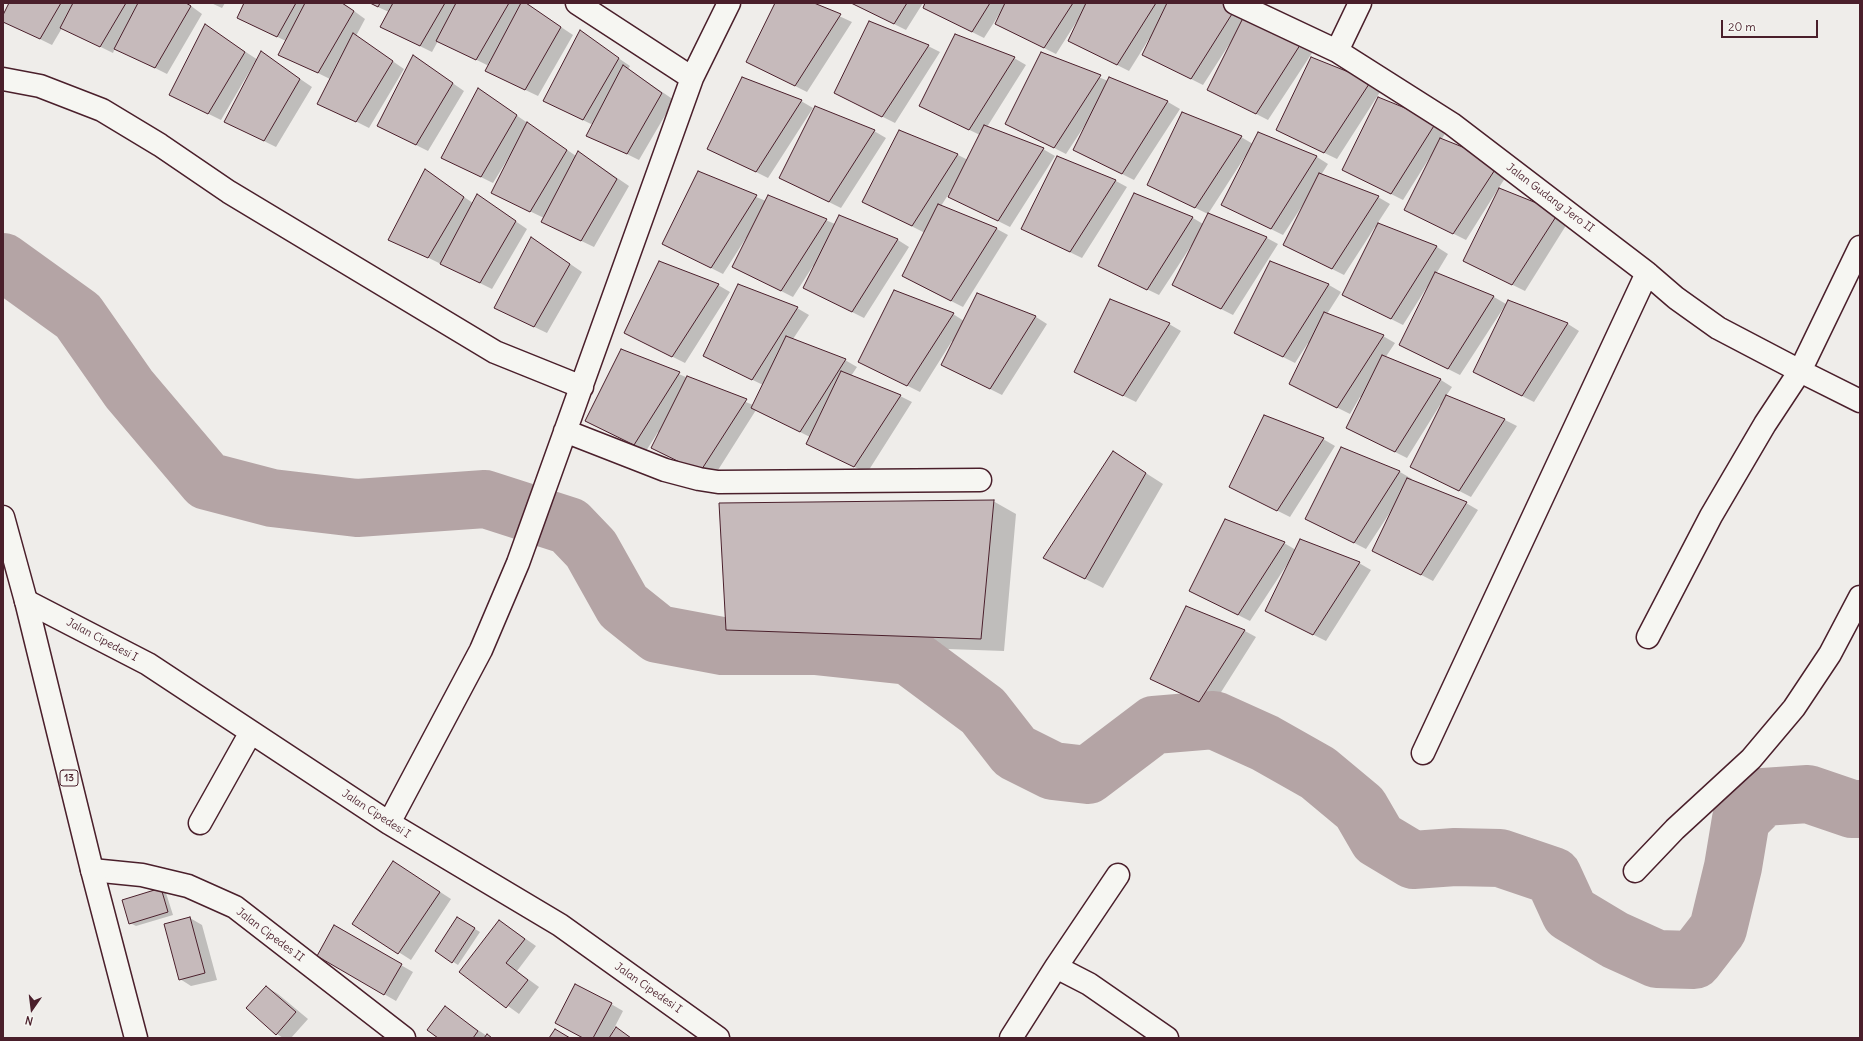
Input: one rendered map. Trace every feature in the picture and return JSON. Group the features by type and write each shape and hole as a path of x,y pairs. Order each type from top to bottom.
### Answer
{"main road":[{"path":"577,3 692,78"},
{"path":"389,823 481,650 518,563 692,78 729,3"},
{"name":"Jalan Gudang Jero II","path":"1235,3 1337,51 1452,124 1647,273 1676,298 1718,328 1800,371 1860,400"},
{"path":"1337,51 1360,3"},
{"path":"3,79 40,86 102,110 160,145 229,192 495,352 582,387"},
{"path":"1648,637 1715,510 1765,424 1800,371 1860,247"},
{"path":"1423,753 1647,273"},
{"path":"565,431 666,470 699,479 718,482 980,480"},
{"name":"13","path":"3,517 26,600 92,870 136,1038"},
{"path":"1635,871 1675,829 1751,759 1794,708 1830,654 1860,597"},
{"name":"Jalan Cipedesi I","path":"26,600 148,664 389,823 560,925 718,1038"},
{"path":"200,823 251,732"},
{"name":"Jalan Cipedes II","path":"92,870 142,875 188,886 235,907 404,1038"},
{"path":"1011,1038 1056,966 1118,875"},
{"path":"1056,966 1089,984 1167,1038"}],"building":[{"path":"9,3 61,3 40,39 3,22 3,15"},
{"path":"73,3 126,3 100,47 60,28"},
{"path":"138,3 186,3 191,6 155,68 114,49"},
{"path":"244,3 296,3 277,37 237,18"},
{"path":"305,3 342,3 354,11 318,73 278,55"},
{"path":"370,3 380,3 378,7"},
{"path":"393,3 445,3 420,46 380,27"},
{"path":"456,3 509,3 476,60 436,41"},
{"path":"521,3 526,3 561,27 525,90 485,71"},
{"path":"775,3 814,3 841,14 795,86 746,62"},
{"path":"851,3 907,3 894,24"},
{"path":"925,3 990,3 972,32 923,8"},
{"path":"1005,3 1073,3 1044,48 995,24"},
{"path":"1086,3 1156,3 1117,65 1068,41"},
{"path":"1167,3 1229,3 1237,6 1191,79 1142,55"},
{"path":"1243,18 1302,42 1256,114 1207,90"},
{"path":"869,21 929,45 882,117 834,93"},
{"path":"205,24 245,52 208,114 169,95"},
{"path":"580,30 619,58 583,120 543,101"},
{"path":"353,33 393,61 356,122 317,104"},
{"path":"955,34 1015,57 969,130 919,106"},
{"path":"261,51 300,79 264,141 224,122"},
{"path":"1041,52 1101,75 1054,148 1005,124"},
{"path":"413,55 453,83 416,145 377,126"},
{"path":"1311,57 1371,81 1324,153 1276,130"},
{"path":"623,65 662,93 627,154 586,136"},
{"path":"742,77 802,100 756,172 707,149"},
{"path":"1109,77 1168,101 1122,174 1073,150"},
{"path":"478,88 517,115 481,177 441,158"},
{"path":"1378,97 1437,121 1391,194 1342,170"},
{"path":"815,106 875,130 829,202 779,178"},
{"path":"1182,112 1242,136 1195,208 1147,185"},
{"path":"527,122 567,150 530,212 491,193"},
{"path":"984,125 1044,148 998,221 948,197"},
{"path":"899,130 958,154 912,226 862,202"},
{"path":"1258,132 1317,156 1271,229 1221,205"},
{"path":"1440,138 1500,162 1453,234 1404,210"},
{"path":"578,151 617,179 581,241 541,222"},
{"path":"1057,156 1116,180 1070,252 1021,229"},
{"path":"425,169 464,197 428,258 388,240"},
{"path":"698,171 757,195 711,268 662,244"},
{"path":"1319,173 1379,196 1332,269 1283,245"},
{"path":"1499,188 1559,212 1512,285 1463,261"},
{"path":"1134,193 1193,217 1147,290 1098,266"},
{"path":"477,194 516,221 480,283 440,264"},
{"path":"768,195 827,219 781,291 732,267"},
{"path":"938,204 997,228 951,301 902,276"},
{"path":"1208,213 1267,237 1221,309 1172,285"},
{"path":"839,215 898,239 852,312 803,288"},
{"path":"1378,223 1437,246 1391,319 1342,295"},
{"path":"531,237 570,264 534,327 494,308"},
{"path":"659,261 719,284 672,357 624,333"},
{"path":"1270,261 1329,284 1283,357 1234,333"},
{"path":"1435,272 1494,296 1448,369 1399,345"},
{"path":"738,284 798,307 752,380 703,356"},
{"path":"894,290 954,313 907,386 858,362"},
{"path":"977,293 1036,316 990,389 941,365"},
{"path":"1110,299 1170,323 1123,396 1074,372"},
{"path":"1508,300 1568,323 1522,396 1473,372"},
{"path":"1324,312 1384,335 1337,408 1289,384"},
{"path":"786,336 846,359 800,432 751,408"},
{"path":"621,349 680,372 634,445 585,421"},
{"path":"1382,355 1441,379 1395,452 1346,428"},
{"path":"841,371 901,395 854,467 806,444"},
{"path":"687,376 747,399 700,472 651,448"},
{"path":"1446,395 1505,419 1459,491 1410,467"},
{"path":"1264,415 1324,438 1277,511 1229,487"},
{"path":"1341,447 1400,471 1354,543 1305,519"},
{"path":"1113,451 1146,473 1085,579 1043,558"},
{"path":"1407,478 1467,502 1421,575 1372,551"},
{"path":"994,500 981,639 726,630 719,503"},
{"path":"1225,519 1285,542 1238,615 1189,591"},
{"path":"1300,539 1360,562 1313,635 1265,611"},
{"path":"1186,606 1245,630 1199,702 1150,679"},
{"path":"393,861 440,892 398,954 352,924"},
{"path":"161,888 168,912 129,924 122,900"},
{"path":"190,917 205,973 179,980 164,924"},
{"path":"457,917 475,928 452,963 435,951"},
{"path":"499,920 525,939 506,963 528,980 506,1008 459,972"},
{"path":"334,925 402,964 384,995 317,956"},
{"path":"575,984 612,1003 593,1038 583,1038 555,1023"},
{"path":"266,986 296,1012 276,1035 246,1008"},
{"path":"445,1006 478,1031 473,1038 438,1038 427,1030"},
{"path":"616,1027 631,1038 609,1038"},
{"path":"555,1029 570,1038 549,1038"},
{"path":"487,1034 492,1038 484,1038"}],"waterway":[{"path":"3,262 78,316 129,389 207,481 272,498 357,508 485,499 569,526 591,549 623,606 658,634 722,646 815,646 909,656 983,711 1015,752 1053,771 1088,775 1154,725 1214,720 1265,743 1318,773 1360,808 1378,839 1413,860 1455,857 1500,858 1553,876 1570,913 1615,940 1657,959 1694,960 1718,929 1733,867 1741,819 1763,797 1808,794 1852,809 1860,809"}]}
